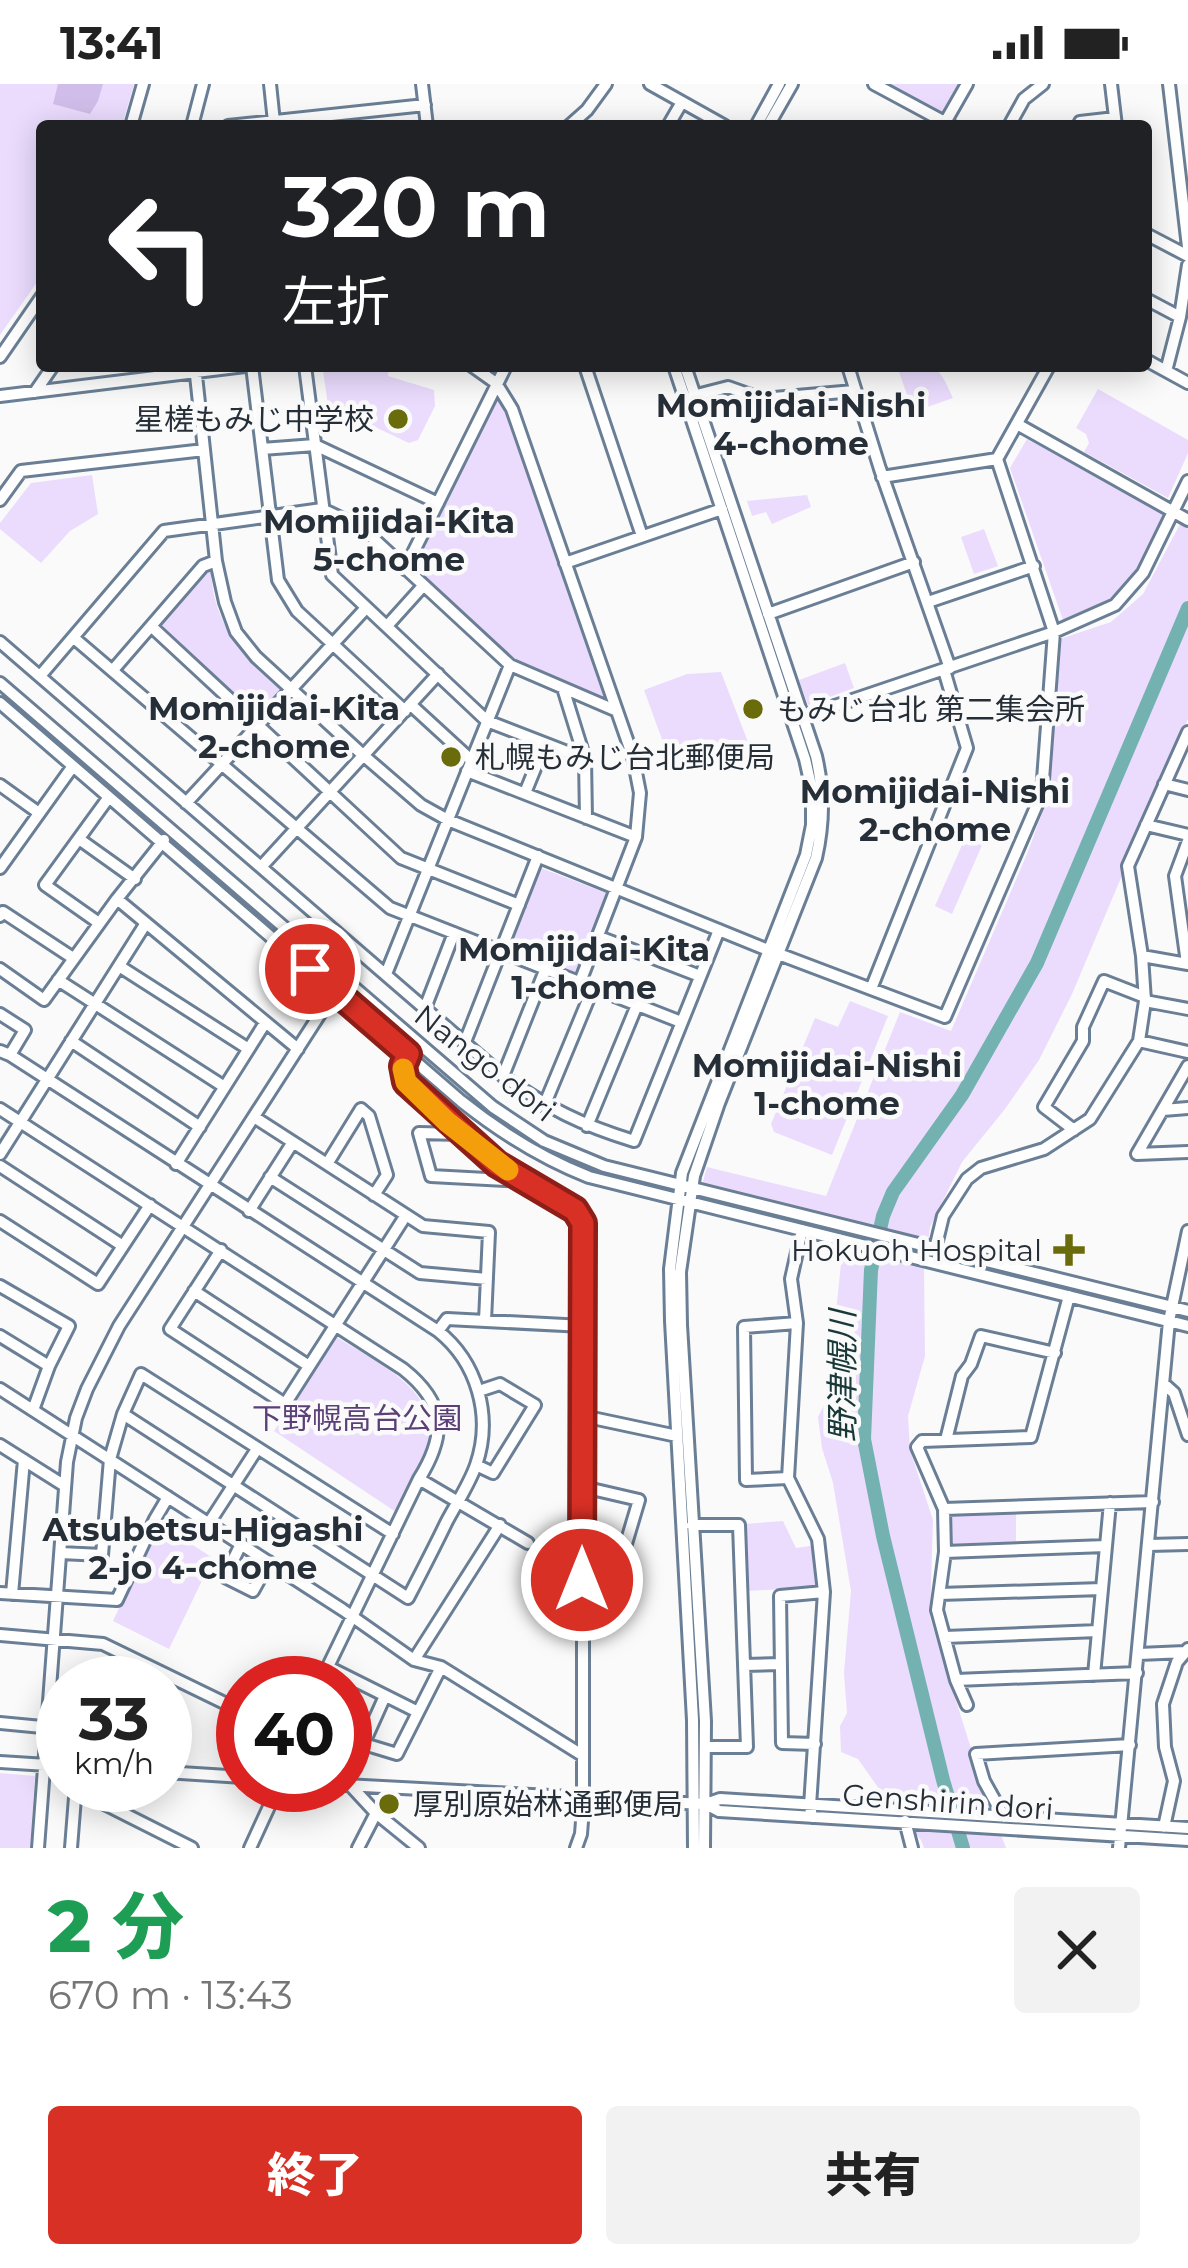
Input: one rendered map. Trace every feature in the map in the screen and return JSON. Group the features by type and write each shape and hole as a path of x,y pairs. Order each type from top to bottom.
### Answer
{"street":[{"path":"133,120 143,84"},
{"path":"194,120 203,84"},
{"path":"270,84 274,120"},
{"path":"422,84 427,120"},
{"path":"576,120 607,84"},
{"path":"650,84 714,120"},
{"path":"759,120 779,84"},
{"path":"771,120 792,84"},
{"path":"874,84 938,120"},
{"path":"949,120 967,84"},
{"path":"1012,120 1024,99 1043,84"},
{"path":"1111,84 1115,120"},
{"path":"1169,84 1188,247"},
{"path":"672,120 682,102"},
{"path":"299,120 425,105"},
{"path":"1152,238 1188,261 1166,371"},
{"path":"1152,302 1180,317"},
{"path":"0,357 36,305"},
{"path":"1152,363 1188,383"},
{"path":"34,392 49,372"},
{"path":"141,372 142,380"},
{"path":"0,396 184,372"},
{"path":"195,372 216,561 236,632 256,657 421,805 773,952 945,1017 1042,794 1054,632 997,459 1046,372"},
{"path":"250,372 278,580 297,610 469,765 636,837"},
{"path":"306,372 332,575 487,722 585,759"},
{"path":"480,372 496,383 512,410 633,757 640,794 636,837 544,1106"},
{"path":"405,569 502,372"},
{"path":"587,372 643,536"},
{"path":"676,372 798,719"},
{"path":"687,372 726,508 768,614 798,719 812,790 806,855 685,1187 670,1269 704,1848"},
{"path":"849,372 928,602 967,748 871,989"},
{"path":"693,396 728,387 762,399 854,391"},
{"path":"1017,424 1188,520"},
{"path":"262,449 315,445 438,503"},
{"path":"0,500 21,471 204,450"},
{"path":"882,477 997,459"},
{"path":"798,719 1054,632 1115,605 1143,573 1188,481"},
{"path":"565,563 726,508"},
{"path":"40,676 164,531 322,509 362,528 510,665 617,710"},
{"path":"113,670 203,566 216,561"},
{"path":"768,614 914,562"},
{"path":"928,602 1034,566"},
{"path":"387,626 423,586"},
{"path":"186,803 366,608"},
{"path":"152,627 401,858 519,905"},
{"path":"74,638 390,908 681,1022"},
{"path":"0,642 503,1076 544,1106 587,1126 634,1141 719,930"},
{"path":"386,974 510,665"},
{"path":"261,868 438,674"},
{"name":"Nango dori","path":"0,683 493,1107 532,1135 588,1161 935,1248 1170,1314 1188,1326"},
{"path":"563,688 585,759 586,818"},
{"name":"Nango dori","path":"0,703 484,1119 539,1156 589,1177 1069,1296 1170,1314 1188,1311"},
{"path":"932,1262 943,1216 967,1179 981,1168 1044,1149 1090,1119 1139,1042 1145,999 1129,866 1188,732"},
{"path":"525,793 545,744"},
{"path":"0,868 5,849 73,766"},
{"path":"1164,784 1188,790"},
{"path":"0,785 39,813"},
{"path":"99,923 45,885 109,797"},
{"path":"1142,956 1187,963 1181,877 1188,838 1146,825"},
{"path":"0,969 44,1000 171,831"},
{"path":"79,838 135,879"},
{"path":"464,1042 538,856"},
{"path":"116,899 298,1048"},
{"path":"0,916 3,912 73,958"},
{"path":"0,1154 146,922"},
{"path":"425,1008 454,933"},
{"path":"599,937 700,976"},
{"path":"119,966 247,1048"},
{"path":"503,1076 546,968"},
{"path":"55,1656 72,1435 95,1369 118,1326 343,979"},
{"path":"58,980 223,1086"},
{"path":"1073,1130 1044,1107 1082,1041 1083,1027 1104,982 1145,999 1188,1009"},
{"path":"587,1126 637,1005"},
{"path":"0,1015 27,1026 5,1053 452,1342 479,1391 483,1433 476,1465 408,1598 123,1414"},
{"path":"176,1164 265,1022"},
{"path":"70,1041 200,1126"},
{"path":"1139,1042 1188,1052"},
{"path":"418,1043 403,1066 406,1082 497,1164 575,1210 583,1223 582,1798 576,1848"},
{"path":"1188,1066 1137,1154 1188,1152"},
{"path":"1163,1110 1188,1108"},
{"path":"0,1109 403,1369 435,1403 439,1427 434,1455 333,1656"},
{"path":"326,1164 361,1109 369,1116 387,1175 374,1195"},
{"path":"254,1117 423,1226 489,1232 485,1321"},
{"path":"461,1134 418,1133 430,1176 527,1181"},
{"path":"249,1211 292,1142"},
{"path":"0,1166 123,1246"},
{"path":"270,1177 420,1273 487,1279"},
{"path":"683,1201 681,1307 705,1747 694,1848"},
{"path":"0,1221 98,1284 150,1204"},
{"path":"221,1250 170,1329 285,1404 406,1215"},
{"path":"802,1230 791,1279 797,1323 788,1478 818,1539 824,1592 811,1811"},
{"path":"1121,1836 1170,1314 1188,1231"},
{"path":"0,1286 69,1326 33,1410"},
{"path":"194,1291 309,1366"},
{"path":"967,1705 937,1610 945,1552 944,1509 916,1448 922,1441 1031,1437 1069,1296"},
{"path":"438,1331 447,1319 584,1326"},
{"path":"788,1478 746,1480 744,1327 797,1323"},
{"path":"0,1336 49,1366"},
{"path":"946,1440 962,1376 981,1336 1055,1353"},
{"path":"61,1553 102,1556 110,1459 141,1373 393,1534"},
{"path":"476,1465 494,1473 535,1406 500,1384 479,1391"},
{"path":"1164,1384 1174,1393 1188,1435"},
{"path":"0,1389 414,1660 441,1667 582,1755"},
{"path":"583,1416 677,1436"},
{"path":"0,1445 65,1486"},
{"path":"209,1523 257,1449"},
{"path":"24,1460 6,1594 117,1600 168,1497"},
{"path":"419,1479 528,1543"},
{"path":"582,1580 611,1594 639,1500 583,1487"},
{"path":"944,1509 1153,1502"},
{"path":"1094,1676 1110,1503"},
{"path":"692,1526 739,1525 747,1747 705,1747"},
{"path":"414,1660 500,1526"},
{"path":"241,1544 225,1577 254,1592 269,1562"},
{"path":"1149,1545 1188,1544"},
{"path":"945,1552 1106,1546"},
{"path":"940,1594 1102,1589"},
{"path":"815,1744 782,1743 780,1596 824,1592"},
{"path":"945,1637 1098,1631"},
{"path":"0,1650 1,1636 103,1644 216,1699"},
{"path":"1138,1654 1186,1650"},
{"path":"1161,1838 1174,1781 1163,1736 1163,1699 1186,1650"},
{"path":"744,1665 781,1664"},
{"path":"372,1746 398,1754 441,1667"},
{"path":"956,1680 1137,1673"},
{"path":"372,1689 418,1712"},
{"path":"372,1726 385,1696"},
{"path":"0,1723 36,1726"},
{"path":"1004,1817 976,1754 1130,1745"},
{"path":"0,1762 36,1764"},
{"name":"Genshirin dori","path":"372,1786 700,1804 720,1799 811,1811 1188,1840"},
{"path":"372,1809 419,1848"},
{"path":"38,1848 41,1812"},
{"path":"74,1847 75,1812"},
{"path":"123,1812 193,1848"},
{"path":"250,1848 267,1812"},
{"path":"358,1848 376,1813"},
{"name":"Genshirin dori","path":"985,1822 1004,1817 1121,1836"},
{"path":"911,1818 912,1848"},
{"name":"Genshirin dori","path":"1161,1838 1188,1828"}],"green space":[{"path":"0,84 134,84 124,120 36,120 36,284 0,335"},
{"path":"881,84 959,84 940,117"},
{"path":"323,372 388,372 388,376 434,390 435,406 418,440 409,443 328,405"},
{"path":"899,372 939,372 953,398 913,412"},
{"path":"1098,389 1188,440 1188,453 1168,498 1084,452 1089,443 1086,434 1076,428"},
{"path":"498,399 550,527 612,708 511,664 413,568 490,400"},
{"path":"1027,439 1166,513 1139,571 1113,601 1064,623 1010,468"},
{"path":"92,475 98,514 70,531 41,563 0,529 31,483"},
{"path":"807,495 811,507 772,524 766,512 752,516 747,501"},
{"path":"1188,509 1188,719 1072,994 1039,1060 962,1162 930,1227 924,1269 925,1356 908,1416 910,1450 933,1520 930,1618 1006,1848 924,1848 858,1759 841,1752 851,1591 818,1417 827,1399 845,1225 702,1185 707,1167 826,1196 900,1012 951,1031 1048,797 1057,640 1111,622 1143,594"},
{"path":"984,529 998,566 974,574 961,537"},
{"path":"205,570 211,573 218,610 234,640 283,691 259,719 159,625"},
{"path":"845,663 854,688 808,705 799,680"},
{"path":"721,672 748,742 667,753 644,690 687,674"},
{"path":"966,836 983,843 952,914 935,906"},
{"path":"541,868 606,893 577,973 511,944"},
{"path":"850,1001 888,1016 832,1155 774,1132 771,1124 815,1018 838,1027"},
{"name":"下野幌高台公園","path":"335,1336 404,1381 426,1412 430,1431 426,1452 396,1512 274,1431"},
{"path":"1016,1510 1016,1544 951,1544 955,1513"},
{"path":"783,1521 796,1548 817,1545 820,1587 747,1591 744,1524"},
{"path":"158,1523 213,1558 169,1649 113,1621"},
{"path":"0,1773 35,1776 30,1848 0,1848"}],"shaded area":[{"path":"58,84 103,84 90,114 53,104"}],"waterway":[{"name":"野津幌川","path":"963,1848 883,1536 864,1439 871,1270 893,1192 962,1095 1037,963 1188,608"}],"slow traffic":[{"path":"403,1069 406,1082 447,1122 508,1170"}],"place":[{"name":"星槎もみじ中学校","path":"398,419"},
{"name":"もみじ台北 第二集会所","path":"753,709"},
{"name":"札幌もみじ台北郵便局","path":"451,757"},
{"name":"Hokuoh Hospital","path":"1069,1250"},
{"name":"厚別原始林通郵便局","path":"389,1804"}],"district":[{"name":"Momijidai-Nishi 4-chome","path":"791,424"},
{"name":"Momijidai-Kita 5-chome","path":"389,540"},
{"name":"Momijidai-Kita 2-chome","path":"274,727"},
{"name":"Momijidai-Nishi 2-chome","path":"935,810"},
{"name":"Momijidai-Kita 1-chome","path":"584,968"},
{"name":"Momijidai-Nishi 1-chome","path":"827,1084"},
{"name":"Atsubetsu-Higashi 2-jo 4-chome","path":"203,1548"}],"route":[{"path":"310,969 408,1054 403,1066 406,1082 447,1122 497,1164 575,1210 583,1223 582,1580"}]}
